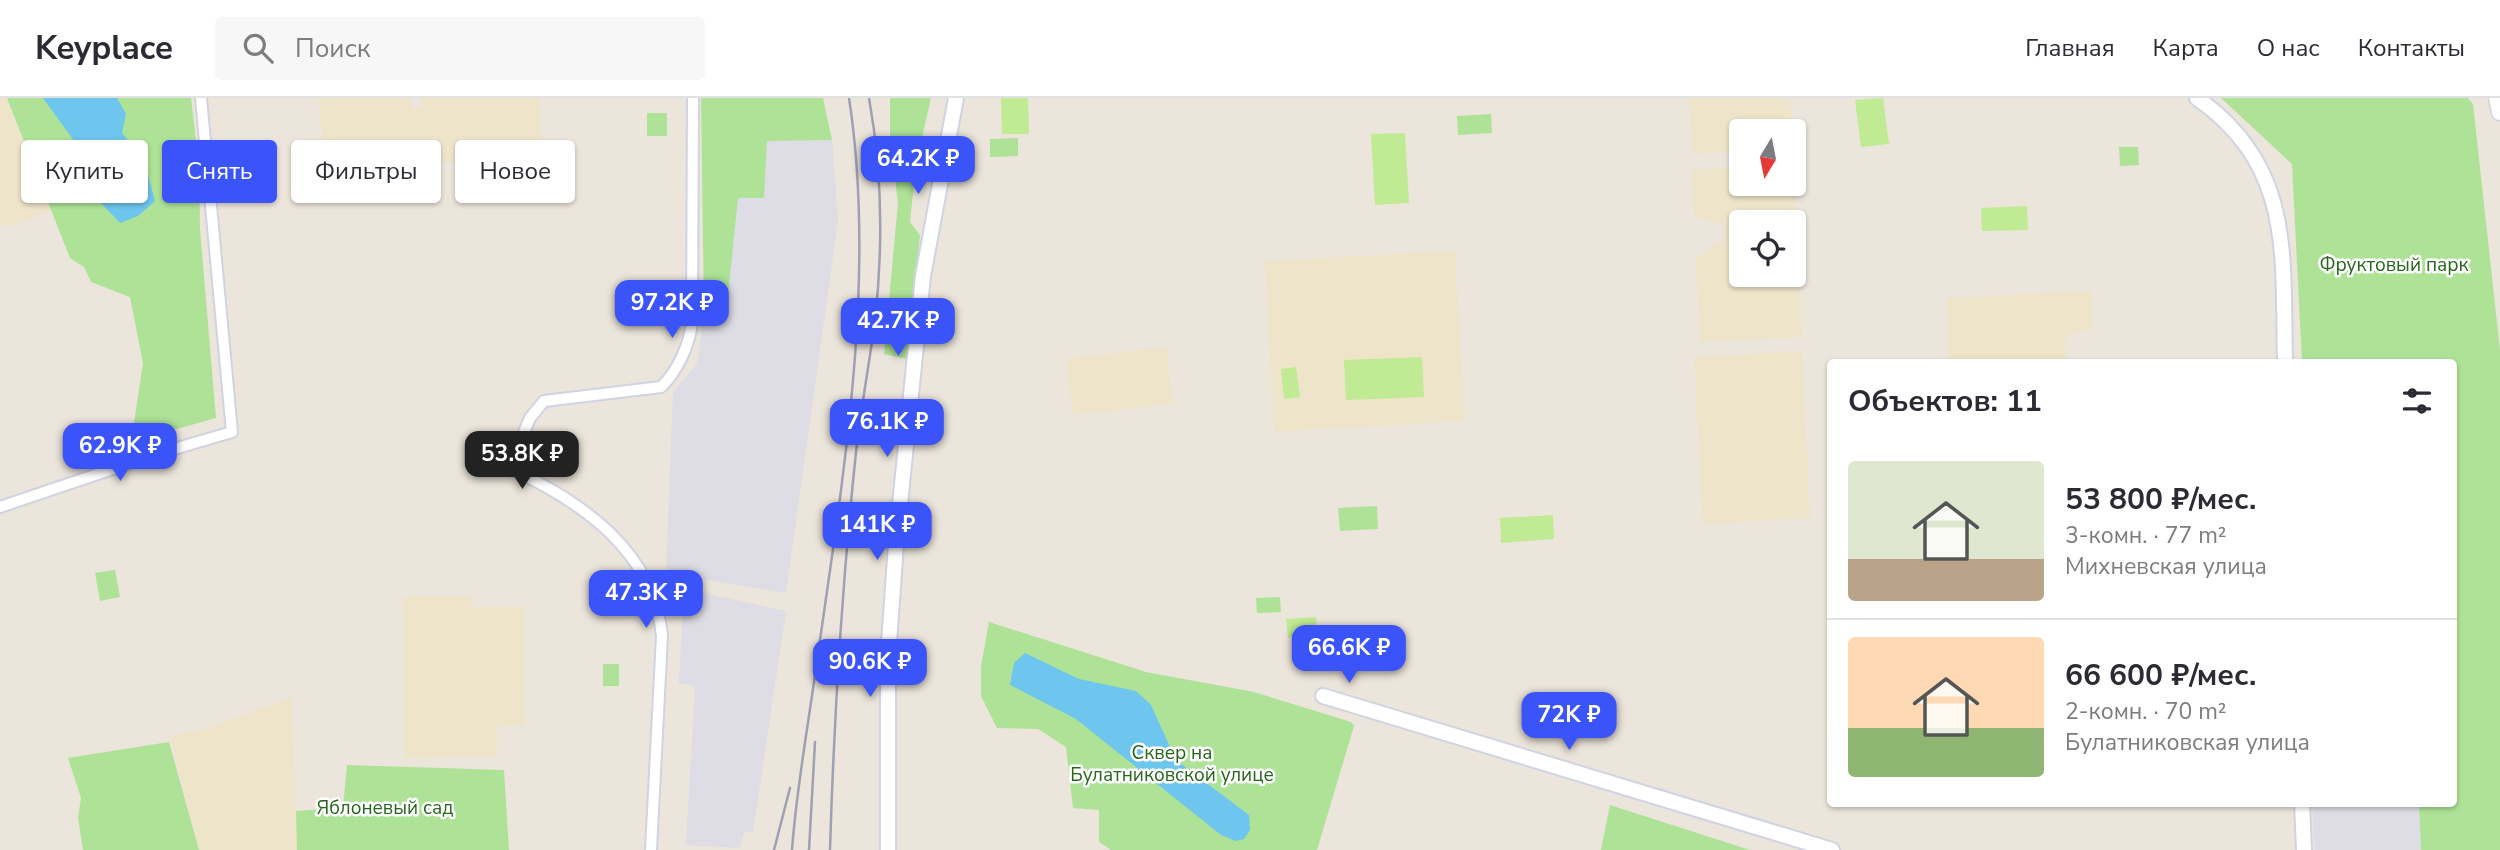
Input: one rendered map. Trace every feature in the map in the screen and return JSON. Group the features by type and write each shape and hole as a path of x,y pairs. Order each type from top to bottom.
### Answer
{"main road":[{"path":"2497,98 2500,112"}],"street":[{"path":"0,507 157,454 232,432 201,98"},
{"path":"651,850 662,636 653,595 630,555 586,509 550,487 509,468 530,418 544,401 661,387 681,358 692,323 693,98"},
{"path":"888,850 888,657 895,557 923,276 956,98"},
{"path":"2197,98 2220,115 2247,147 2260,167 2277,206 2286,359"},
{"path":"1323,695 1805,846 1832,850"},
{"path":"2302,807 2304,850"}],"shaded area":[{"path":"0,98 7,98 24,140 21,140 21,203 49,203 52,210 13,226 0,224"},
{"path":"318,98 410,98 412,109 422,108 421,98 539,98 541,140 455,140 455,162 441,163 441,140 323,140"},
{"path":"1689,98 1790,98 1791,119 1729,119 1729,152 1692,154"},
{"path":"832,140 838,221 786,593 666,573 673,392 697,364 704,312 726,314 738,198 764,198 767,141"},
{"path":"1729,168 1729,196 1795,196 1795,210 1729,210 1729,287 1799,287 1802,337 1700,342 1696,258 1724,239 1723,225 1694,216 1692,170"},
{"path":"1455,251 1465,421 1274,432 1265,261"},
{"path":"2091,291 2093,327 2065,338 2066,359 1949,359 1946,298"},
{"path":"1166,347 1173,404 1073,415 1066,359"},
{"path":"1802,351 1810,518 1703,524 1694,357"},
{"path":"684,589 786,611 753,832 744,832 740,848 686,845 695,686 679,683"},
{"path":"403,596 473,596 473,607 524,607 525,725 497,726 497,757 405,758"},
{"path":"292,697 297,850 199,850 170,736 206,729"},
{"path":"2312,807 2419,807 2421,850 2315,850"}],"green space":[{"path":"7,98 191,98 196,140 162,140 162,203 200,203 216,418 131,442 143,363 130,297 91,282 84,267 70,258 48,203 148,203 148,140 24,140"},
{"path":"701,98 823,98 832,140 767,141 764,198 738,198 726,315 704,312"},
{"path":"890,98 931,98 916,164 910,222 920,235 907,359 884,354 898,203 890,138"},
{"path":"1001,98 1028,98 1029,134 1002,134"},
{"path":"1883,98 1889,144 1861,147 1855,100"},
{"name":"Фруктовый парк","path":"2221,98 2468,98 2473,104 2500,350 2500,850 2421,850 2419,807 2457,807 2457,359 2302,359 2292,164"},
{"path":"647,113 667,113 667,136 647,136"},
{"path":"1491,114 1492,133 1458,135 1457,116"},
{"path":"1405,133 1409,203 1375,205 1371,134"},
{"path":"1018,138 1018,156 990,157 990,139"},
{"path":"2119,147 2138,147 2139,165 2120,166"},
{"path":"2027,206 2028,230 1982,231 1981,208"},
{"path":"1422,357 1424,397 1346,400 1344,360"},
{"path":"1296,367 1300,397 1284,399 1281,369"},
{"path":"1377,506 1378,529 1340,531 1338,508"},
{"path":"1553,515 1554,539 1501,543 1500,518"},
{"path":"115,570 120,597 100,601 95,573"},
{"path":"1280,597 1281,612 1257,613 1256,598"},
{"path":"1316,617 1317,635 1288,638 1286,619"},
{"name":"Сквер на Булатниковской улице","path":"989,622 1146,672 1254,692 1351,722 1354,726 1317,850 1111,850 1099,842 1099,810 1073,808 1066,747 1038,729 997,728 981,696 981,666"},
{"path":"603,664 619,664 619,686 603,686"},
{"path":"1570,695 1593,695 1593,726 1570,726"},
{"path":"169,742 199,850 83,850 78,818 81,798 68,758"},
{"name":"Яблоневый сад","path":"347,765 504,770 509,850 297,850 296,811 343,808"},
{"path":"1610,805 1750,850 1601,850"}],"water":[{"path":"43,98 117,98 126,114 122,133 128,140 73,140"},
{"path":"148,175 155,201 138,216 120,223 101,203 148,203"},
{"path":"1025,653 1079,679 1136,691 1151,705 1176,760 1249,815 1250,830 1244,839 1236,841 1221,835 1076,719 1010,685 1014,663"}],"railway":[{"path":"792,850 835,539 858,316 857,169 849,98"},
{"path":"830,850 836,701 847,552 858,436 875,321 879,265 879,181 869,98"},
{"path":"809,850 815,742"},
{"path":"774,850 790,788"}]}
